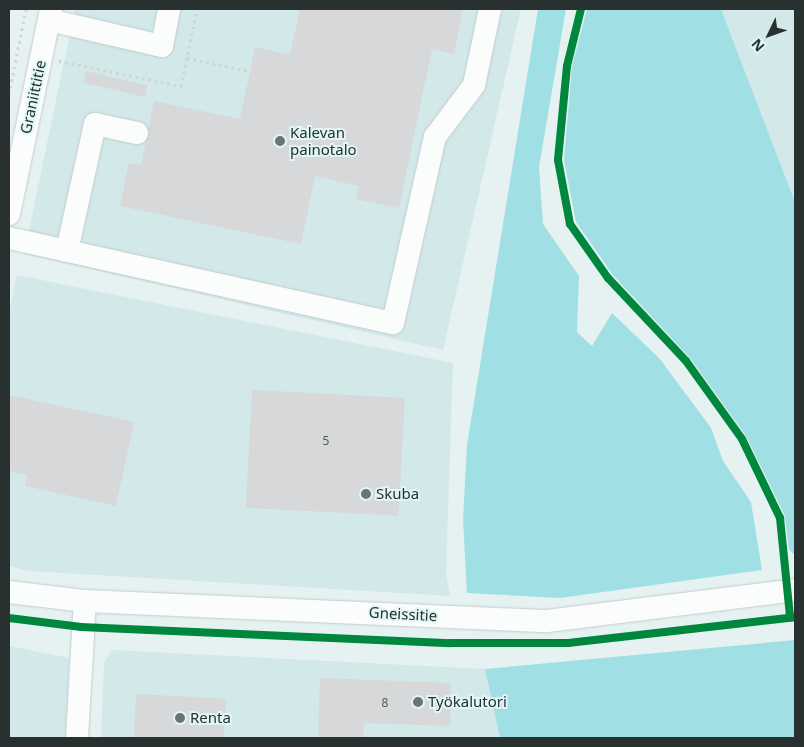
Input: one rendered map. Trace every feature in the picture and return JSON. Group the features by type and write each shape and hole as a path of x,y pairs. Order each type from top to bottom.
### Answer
{"street":[{"path":"50,14 162,46 169,9"},
{"path":"9,238 393,323 435,136 474,86 490,9"},
{"name":"Graniittitie","path":"9,214 50,14"},
{"path":"67,251 96,124 136,133"},
{"name":"Gneissitie","path":"9,592 85,601 547,621 795,590"},
{"path":"77,738 85,601"}],"path":[{"path":"9,94 26,9"},
{"path":"41,58 181,86 197,9"},
{"path":"187,58 250,71"}],"shaded area":[{"path":"75,9 521,9 443,350 24,254"},
{"path":"538,9 566,9 539,167 543,224 579,276 577,332 592,346 612,313 660,359 711,428 723,461 751,502 762,570 560,598 467,593 463,520 467,445"},
{"path":"587,9 721,9 795,202 795,555 789,550 785,516 746,436 690,358 613,275 576,222 564,160 572,66"},
{"path":"721,9 795,9 795,202"},
{"path":"17,275 453,363 446,572 450,596 29,571 9,566 9,314"},
{"path":"795,640 795,738 500,738 485,669"},
{"path":"9,646 69,658 66,738 9,738"},
{"path":"112,650 485,669 500,738 101,738 104,663"}],"building":[{"name":"Kalevan painotalo","path":"300,9 463,9 454,54 432,49 399,208 356,199 359,186 315,176 301,244 120,206 129,163 141,165 154,101 240,119 255,47 290,55"},
{"path":"86,71 147,85 145,97 83,83"},
{"path":"252,390 405,398 399,516 246,508"},
{"path":"9,395 134,422 116,506 25,486 27,475 9,471"},
{"path":"320,678 451,683 450,726 364,723 363,738 318,738"},
{"name":"Renta","path":"136,694 226,699 224,738 134,738"}],"cycle path":[{"path":"581,9 567,66 558,160 570,224 608,278 686,361 742,439 780,518 790,617"},
{"path":"9,618 81,627 451,643 568,643 795,617"}],"place":[{"name":"Kalevan painotalo","path":"280,141"},
{"name":"Skuba","path":"366,494"},
{"name":"Työkalutori","path":"418,702"},
{"name":"Renta","path":"180,718"}]}
